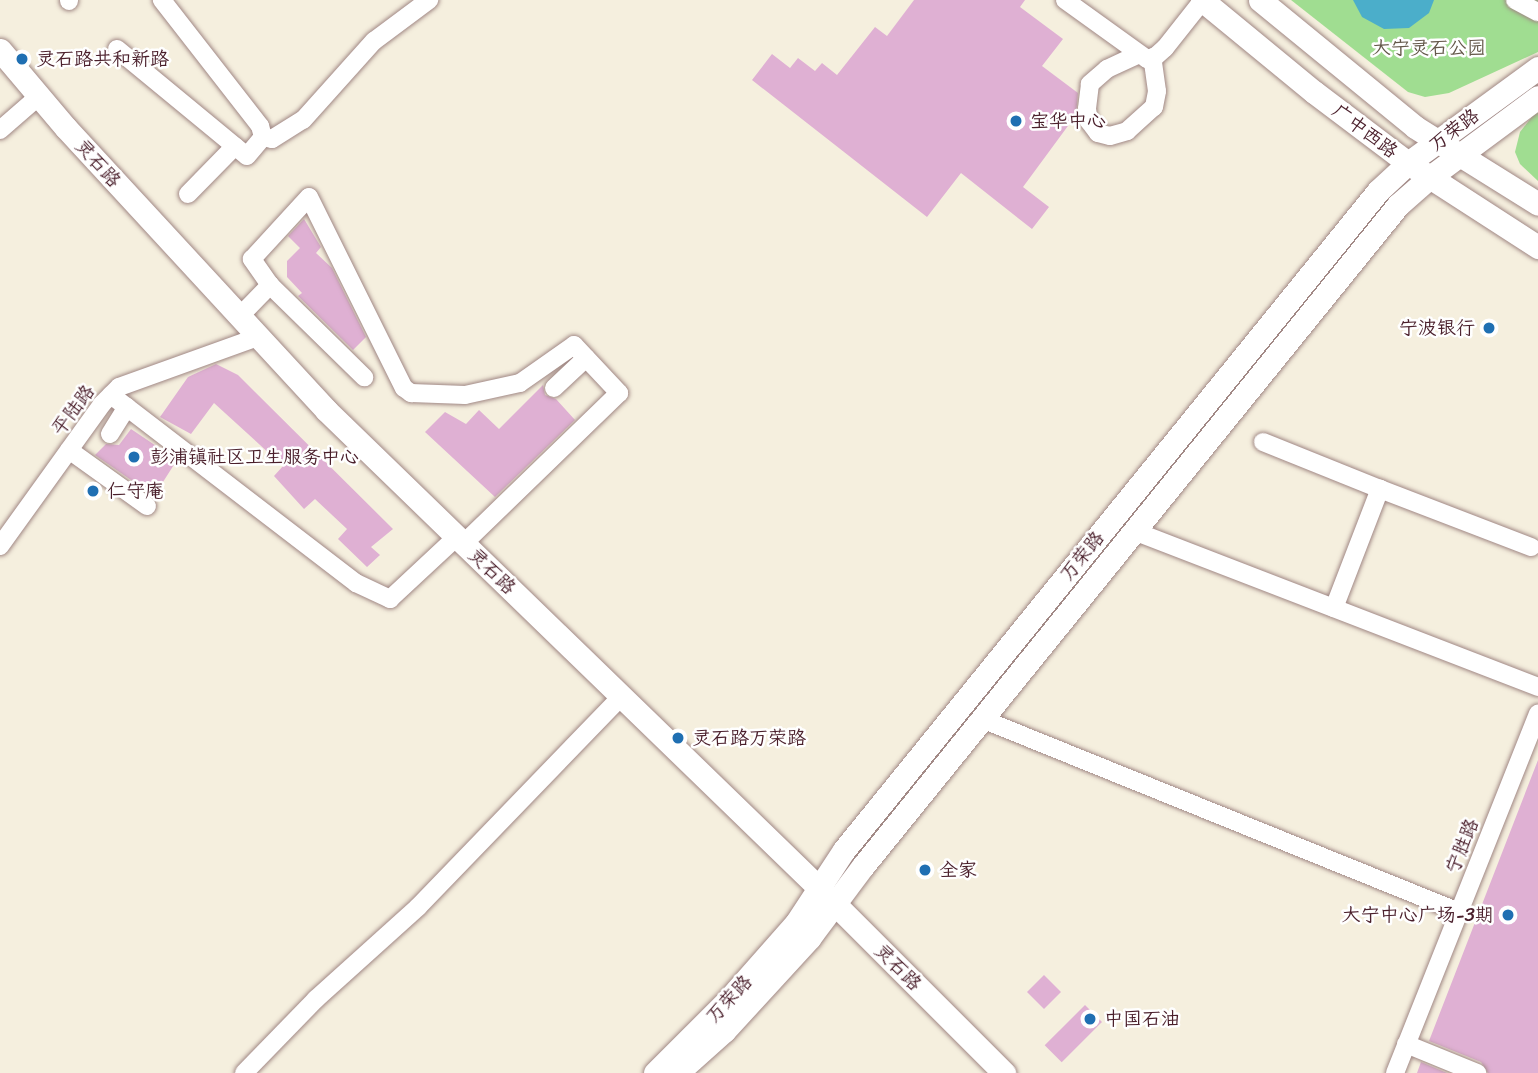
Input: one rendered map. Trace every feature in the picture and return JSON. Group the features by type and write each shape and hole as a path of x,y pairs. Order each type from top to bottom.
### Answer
{"main road":[{"name":"广中西路","path":"1203,0 1314,92 1408,163 1538,247"},
{"name":"广中西路","path":"1260,0 1438,143 1538,204"},
{"name":"灵石路","path":"0,50 66,128 239,317 252,339"},
{"name":"万荣路","path":"655,1073 745,982 796,923 824,901 844,850 1378,191 1408,163 1538,68"},
{"name":"灵石路","path":"0,72 252,339 326,410 615,703 1004,1073"},
{"name":"万荣路","path":"677,1073 741,1013 824,901 982,719 1398,205 1430,177 1538,97"},
{"name":"灵石路","path":"457,543 824,901 984,1073"}],"street":[{"path":"162,0 260,126 263,137"},
{"path":"263,137 272,139 303,120 374,41 429,0"},
{"path":"1065,0 1144,56 1157,91 1154,107 1127,131 1110,136 1098,133 1089,121 1087,109 1090,84 1107,69 1144,56 1165,48 1203,0"},
{"path":"1515,0 1538,12"},
{"path":"117,49 247,156 263,137"},
{"path":"0,130 30,104"},
{"path":"188,194 234,146"},
{"path":"111,395 356,583 390,599 457,543 619,393 574,345 520,383 464,395 411,393 404,388 332,255 309,197 252,259 270,285 363,377"},
{"path":"239,317 270,285"},
{"name":"平陆路","path":"0,546 69,450 119,387 252,339"},
{"path":"554,388 586,358"},
{"path":"110,434 127,407"},
{"path":"1263,442 1531,547"},
{"path":"69,450 147,506"},
{"path":"1334,608 1380,489"},
{"path":"1134,531 1538,687"},
{"path":"244,1073 316,999 418,907 615,703"},
{"name":"宁胜路","path":"1395,1073 1534,734 1538,713"},
{"path":"982,719 1459,912"},
{"path":"1406,1044 1477,1073"}],"green space":[{"name":"大宁灵石公园","path":"1291,0 1538,0 1538,52 1449,93 1425,97 1408,92"},
{"path":"1538,109 1538,181 1520,164 1515,152 1520,132"}],"water":[{"path":"1353,0 1434,0 1429,13 1409,28 1384,29 1362,17"}],"building":[{"path":"914,0 1025,0 1020,7 1063,39 1042,66 1078,93 1076,115 1023,187 1049,207 1032,229 961,173 927,217 752,80 772,54 790,68 798,58 815,71 822,63 837,75 875,27 887,36"},
{"path":"304,219 321,247 316,253 332,268 366,337 353,350 298,296 302,293 287,277 287,261 300,248 288,236"},
{"path":"216,364 238,375 393,529 371,547 380,555 367,567 338,539 347,529 315,499 304,509 274,476 283,466 214,403 191,434 160,417 188,377"},
{"path":"543,385 545,395 556,399 575,420 495,497 425,432 445,412 466,424 479,410 499,429"},
{"path":"131,429 177,460 154,496 95,455 106,444 119,445"},
{"name":"大宁中心广场-3期","path":"1538,760 1538,1073 1488,1073 1481,1062 1429,1041"},
{"path":"1044,975 1061,992 1044,1009 1027,992"},
{"path":"1085,1005 1102,1022 1062,1062 1045,1045"},
{"path":"1421,1062 1447,1073 1417,1073"}],"place":[{"name":"灵石路共和新路","path":"22,59"},
{"name":"宝华中心","path":"1016,121"},
{"name":"宁波银行","path":"1489,328"},
{"name":"彭浦镇社区卫生服务中心","path":"134,457"},
{"name":"仁守庵","path":"93,491"},
{"name":"灵石路万荣路","path":"678,738"},
{"name":"全家","path":"925,870"},
{"name":"大宁中心广场-3期","path":"1508,915"},
{"name":"中国石油","path":"1090,1019"}]}
